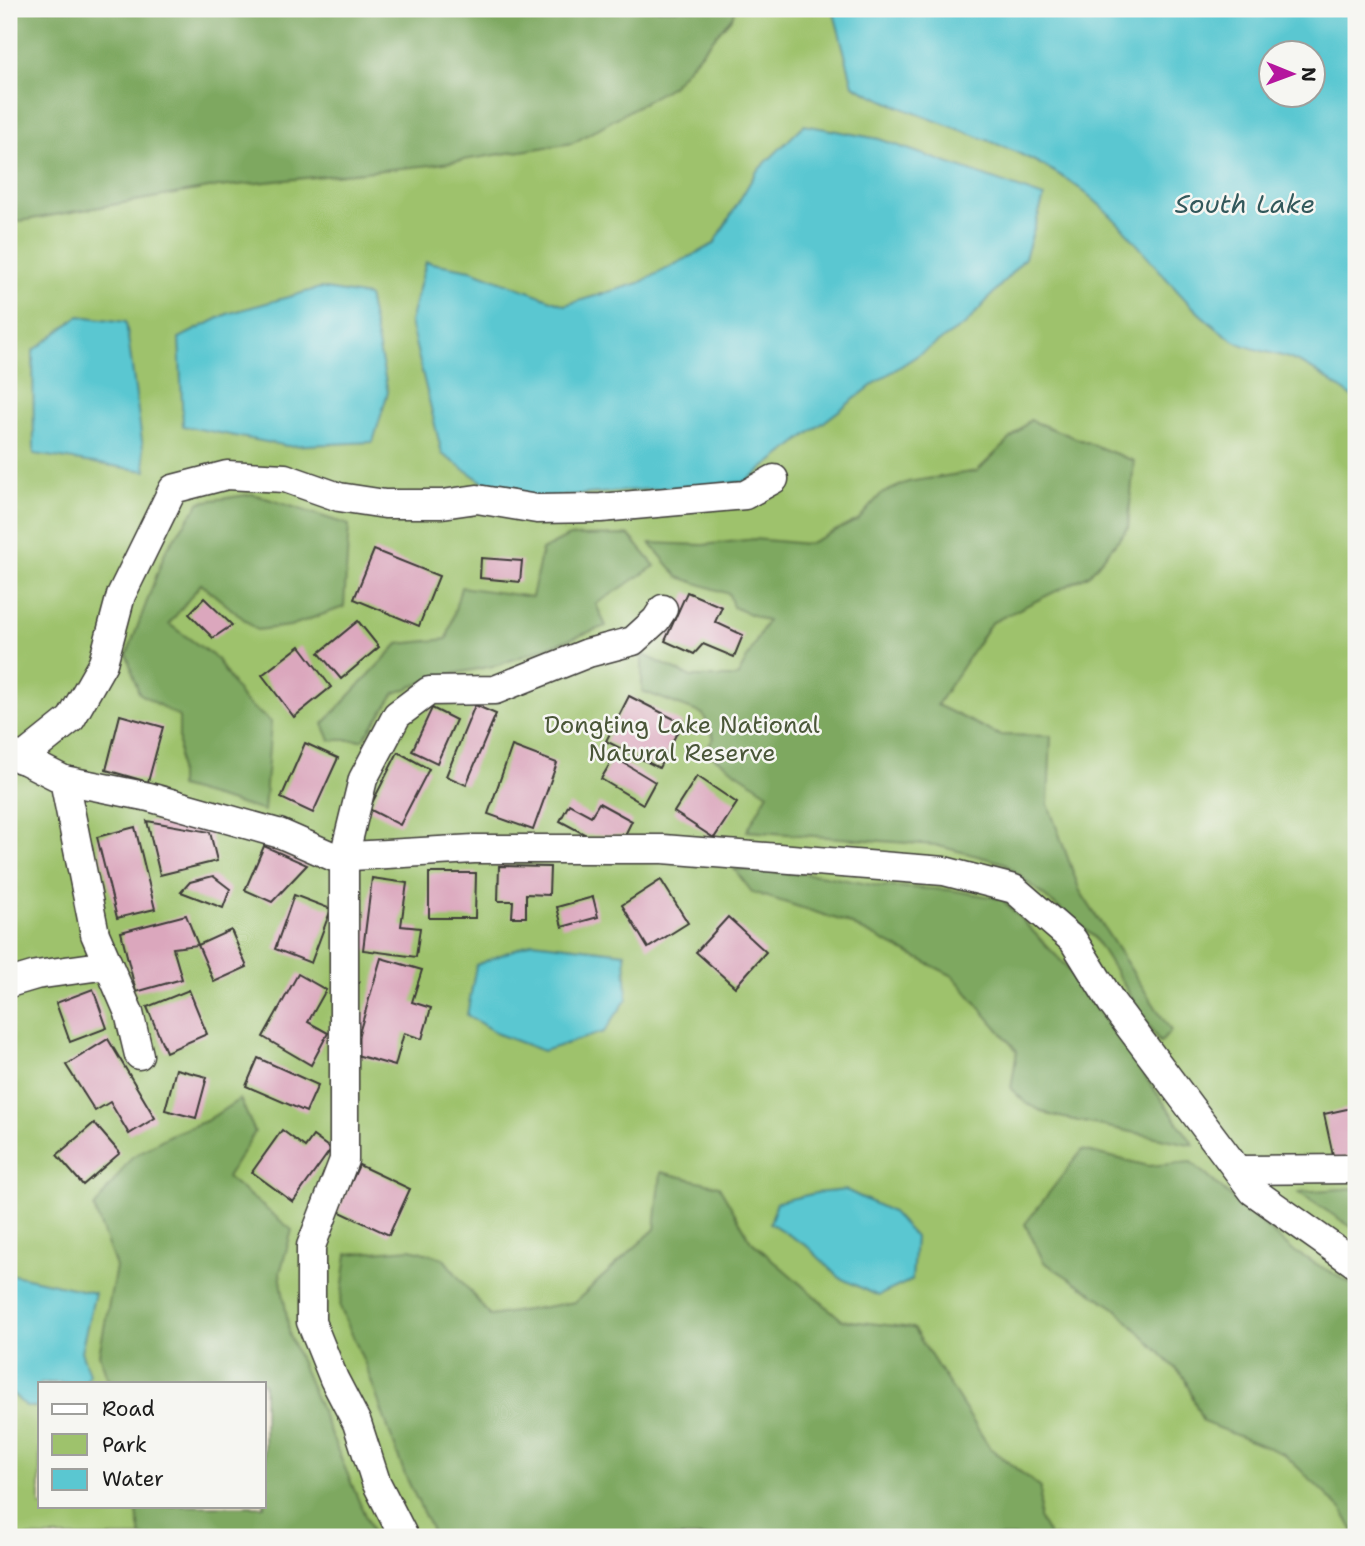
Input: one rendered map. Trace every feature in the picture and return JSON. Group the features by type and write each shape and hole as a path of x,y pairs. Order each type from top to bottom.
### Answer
{"street":[{"path":"15,756 71,719 103,663 121,595 173,489 227,475 285,478 338,497 385,504 442,504 477,499 537,509 744,495 774,479"},
{"path":"404,1537 376,1482 357,1423 334,1379 311,1322 311,1246 344,1160 344,857 363,779 397,715 429,691 495,690 588,653 633,641 656,620 663,609"},
{"path":"15,756 64,780 149,797 281,834 279,832 334,857 474,849 663,849 944,871 1014,889 1073,940 1112,1003 1253,1191 1356,1264"},
{"path":"64,780 95,934 129,1013 139,1055"},
{"path":"9,983 36,975 108,965"},
{"path":"1238,1170 1352,1169"}],"green space":[{"name":"Dongting Lake National Natural Reserve","path":"9,9 1356,9 1356,1537 9,1537"},
{"path":"9,9 735,9 733,16 672,86 573,143 431,165 209,188 9,223"},
{"path":"1030,420 1134,461 1128,528 1089,575 991,623 937,705 999,735 1051,736 1048,804 1080,891 1171,1031 1160,1043 1094,937 1004,863 935,845 747,831 768,793 705,751 714,738 703,714 642,691 642,654 691,677 737,677 767,621 733,607 729,594 678,577 650,543 703,545 754,539 808,544 858,520 881,494 908,482 977,471"},
{"path":"253,494 349,525 344,607 290,626 257,630 201,584 169,624 216,658 244,701 271,722 264,811 179,787 179,717 139,693 127,655 166,550 200,502"},
{"path":"629,535 655,566 596,604 606,626 498,665 437,677 395,693 363,740 330,740 323,724 398,644 447,639 461,587 532,597 542,550 569,536"},
{"path":"734,869 819,875 878,886 950,890 1002,899 1066,966 1194,1145 1050,1115 1027,1104 1011,1089 1017,1051 953,976 846,922 752,892"},
{"path":"240,1099 255,1132 227,1177 292,1230 280,1273 290,1337 374,1537 141,1537 136,1508 266,1508 266,1382 109,1382 99,1354 116,1267 94,1208 132,1157 170,1135 206,1121"},
{"path":"1082,1150 1149,1166 1191,1162 1292,1250 1356,1287 1356,1535 1342,1510 1284,1454 1203,1422 1184,1377 1115,1308 1044,1262 1025,1224"},
{"path":"661,1172 719,1186 751,1241 842,1320 913,1328 990,1448 1041,1488 1039,1518 1050,1537 435,1537 405,1475 365,1364 340,1307 347,1254 411,1249 443,1258 490,1316 575,1302 655,1229"},
{"path":"1356,1188 1356,1230 1298,1192"}],"water":[{"name":"South Lake","path":"833,9 1356,9 1356,399 1301,363 1240,344 1211,324 1100,205 1053,171 997,144 880,99 853,85"},
{"path":"804,125 879,139 1044,197 1025,258 966,324 878,381 745,482 509,500 442,454 410,322 426,262 471,270 565,305 639,283 714,244 756,172"},
{"path":"320,288 368,296 388,392 373,442 287,446 183,426 179,338 227,314"},
{"path":"79,316 126,322 146,471 34,454 33,351"},
{"path":"533,942 625,953 627,999 604,1032 543,1051 498,1034 467,1015 476,965"},
{"path":"846,1190 892,1212 915,1237 912,1280 878,1296 840,1278 808,1247 770,1223 777,1202 816,1193"},
{"path":"9,1274 95,1293 81,1351 89,1374 86,1382 38,1382 38,1407 26,1407 9,1390"}],"building":[{"path":"374,550 439,576 419,626 354,599"},
{"path":"481,558 522,561 520,582 480,578"},
{"path":"687,592 722,607 715,622 743,635 734,657 703,644 694,654 665,641"},
{"path":"204,598 232,625 213,638 189,614"},
{"path":"358,621 379,647 341,679 319,653"},
{"path":"300,646 331,687 294,717 262,675"},
{"path":"629,696 682,723 659,768 606,741"},
{"path":"475,705 496,714 466,785 446,776"},
{"path":"432,708 456,720 437,763 412,751"},
{"path":"120,715 163,727 148,782 106,770"},
{"path":"305,743 338,758 313,813 281,798"},
{"path":"512,746 557,763 533,830 488,814"},
{"path":"398,752 429,769 400,825 369,809"},
{"path":"614,757 655,782 643,804 601,779"},
{"path":"697,776 737,803 714,838 674,812"},
{"path":"599,803 632,821 625,835 586,835 560,821 569,804 591,816"},
{"path":"147,821 210,832 217,861 160,875"},
{"path":"135,827 155,909 117,918 97,837"},
{"path":"264,846 307,865 272,902 245,890"},
{"path":"499,866 550,867 549,895 526,894 526,917 512,917 513,901 498,901"},
{"path":"429,873 476,873 475,918 429,918"},
{"path":"213,876 230,889 223,908 181,892 190,882"},
{"path":"372,878 407,883 401,926 420,928 416,957 363,950"},
{"path":"661,880 688,923 648,948 622,905"},
{"path":"294,895 331,909 311,963 275,949"},
{"path":"593,897 598,917 562,927 557,907"},
{"path":"186,915 198,945 173,948 182,979 136,992 121,932"},
{"path":"728,917 766,952 735,987 696,952"},
{"path":"231,930 247,967 214,982 198,945"},
{"path":"381,958 422,970 412,1002 431,1008 422,1039 404,1033 395,1066 353,1054"},
{"path":"298,974 326,990 308,1022 328,1033 311,1065 263,1037"},
{"path":"93,989 107,1028 70,1042 56,1003"},
{"path":"189,990 207,1034 166,1052 147,1007"},
{"path":"108,1039 155,1118 129,1134 110,1102 95,1111 66,1065"},
{"path":"258,1058 318,1085 306,1112 246,1086"},
{"path":"176,1069 207,1077 196,1118 165,1110"},
{"path":"1356,1107 1356,1155 1334,1160 1324,1114"},
{"path":"94,1123 120,1153 83,1185 57,1155"},
{"path":"282,1130 305,1147 313,1136 331,1149 293,1202 252,1172"},
{"path":"359,1165 410,1189 389,1235 338,1211"}]}
